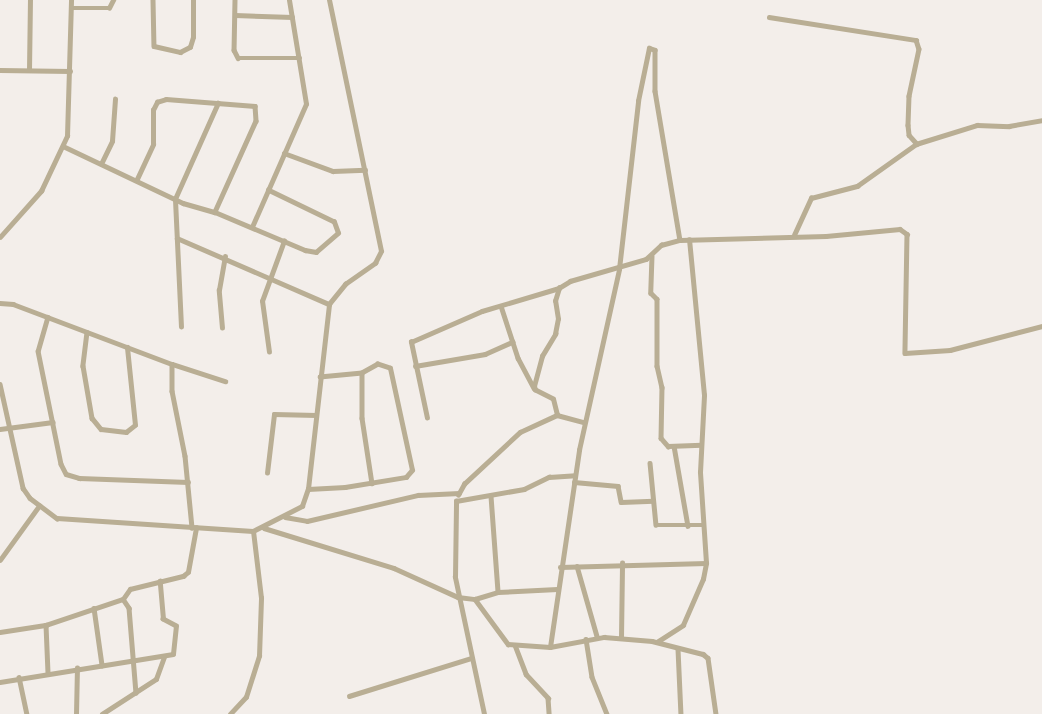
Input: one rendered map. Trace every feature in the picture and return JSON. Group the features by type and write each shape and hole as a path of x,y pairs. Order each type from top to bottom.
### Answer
{"street":[{"path":"29,70 30,0"},
{"path":"0,237 41,190 63,146 70,124 71,0"},
{"path":"71,8 109,8 113,0"},
{"path":"153,0 154,46 180,52 190,47 193,37 193,0"},
{"path":"235,0 234,50 238,58 300,58"},
{"path":"252,227 306,104 289,0"},
{"path":"0,384 24,488 39,506 57,518 253,531 264,528 302,506 308,489 329,304 335,293 376,263 380,255 365,170 329,0"},
{"path":"235,15 292,17"},
{"path":"769,17 916,40 918,50 909,96 908,126 909,134 917,144"},
{"path":"550,646 560,567 584,422 619,269 638,101 649,48 655,50 655,91 680,240"},
{"path":"0,70 70,71"},
{"path":"101,164 112,141 115,99"},
{"path":"138,179 153,144 153,110 157,102 251,105 258,113 216,212"},
{"path":"181,327 175,199 218,103"},
{"path":"794,235 811,198 857,186 917,144 977,125 1009,126 1042,120"},
{"path":"63,146 138,179 175,199 216,212 284,241 316,252 334,238 337,225 268,190"},
{"path":"284,153 333,171 365,170"},
{"path":"427,418 411,342 501,306 559,288 570,281 619,269 652,256 661,245 680,240 905,231 904,348 907,354 950,350 1042,326"},
{"path":"178,238 329,304"},
{"path":"657,642 682,625 703,579 706,563 701,445 704,395 689,240"},
{"path":"269,352 262,308 269,277 284,241"},
{"path":"652,256 651,293 657,299 657,366 662,387 661,438 664,444 674,446 701,445"},
{"path":"222,328 219,290 225,257"},
{"path":"536,390 542,356 551,343 557,325 555,301 559,288"},
{"path":"0,303 13,304 127,348 225,381"},
{"path":"501,306 512,342 536,390 553,399 558,408 557,415"},
{"path":"48,317 38,351 61,464 71,476 188,482"},
{"path":"87,332 83,366 92,418 101,429 126,432 135,425 127,348"},
{"path":"415,366 485,354 512,342"},
{"path":"0,632 46,625 123,599 130,589 188,572 194,528 172,391 172,364"},
{"path":"308,489 372,483 406,477 410,474 412,465 390,368 378,364 362,373 320,377"},
{"path":"362,373 362,418 372,483"},
{"path":"267,473 274,414 316,415"},
{"path":"484,714 458,597 453,555 456,501 459,493 509,440 557,415 584,422"},
{"path":"0,429 10,426 52,422"},
{"path":"674,446 688,526"},
{"path":"650,463 653,501 658,527 704,526"},
{"path":"456,501 524,489 549,477 575,475"},
{"path":"574,482 618,486 621,502 653,501"},
{"path":"285,517 308,521 424,494 459,493"},
{"path":"490,496 498,592"},
{"path":"1,555 39,506"},
{"path":"264,528 394,568 458,597 475,599 498,592 557,589"},
{"path":"230,714 246,697 259,656 261,598 253,531"},
{"path":"560,567 622,563 706,563"},
{"path":"621,638 622,563"},
{"path":"577,566 597,636"},
{"path":"0,682 48,672 164,657 175,652 176,626 163,620 160,581"},
{"path":"123,599 129,608 136,693"},
{"path":"475,599 502,640 515,645 550,646 597,636 657,642 708,658 716,714"},
{"path":"94,608 102,665"},
{"path":"46,625 48,672"},
{"path":"586,639 592,677 607,714"},
{"path":"515,645 526,674 548,698 549,714"},
{"path":"678,649 681,714"},
{"path":"102,714 156,679 164,657"},
{"path":"349,696 471,658"},
{"path":"76,714 77,668"},
{"path":"19,677 27,714"}]}
